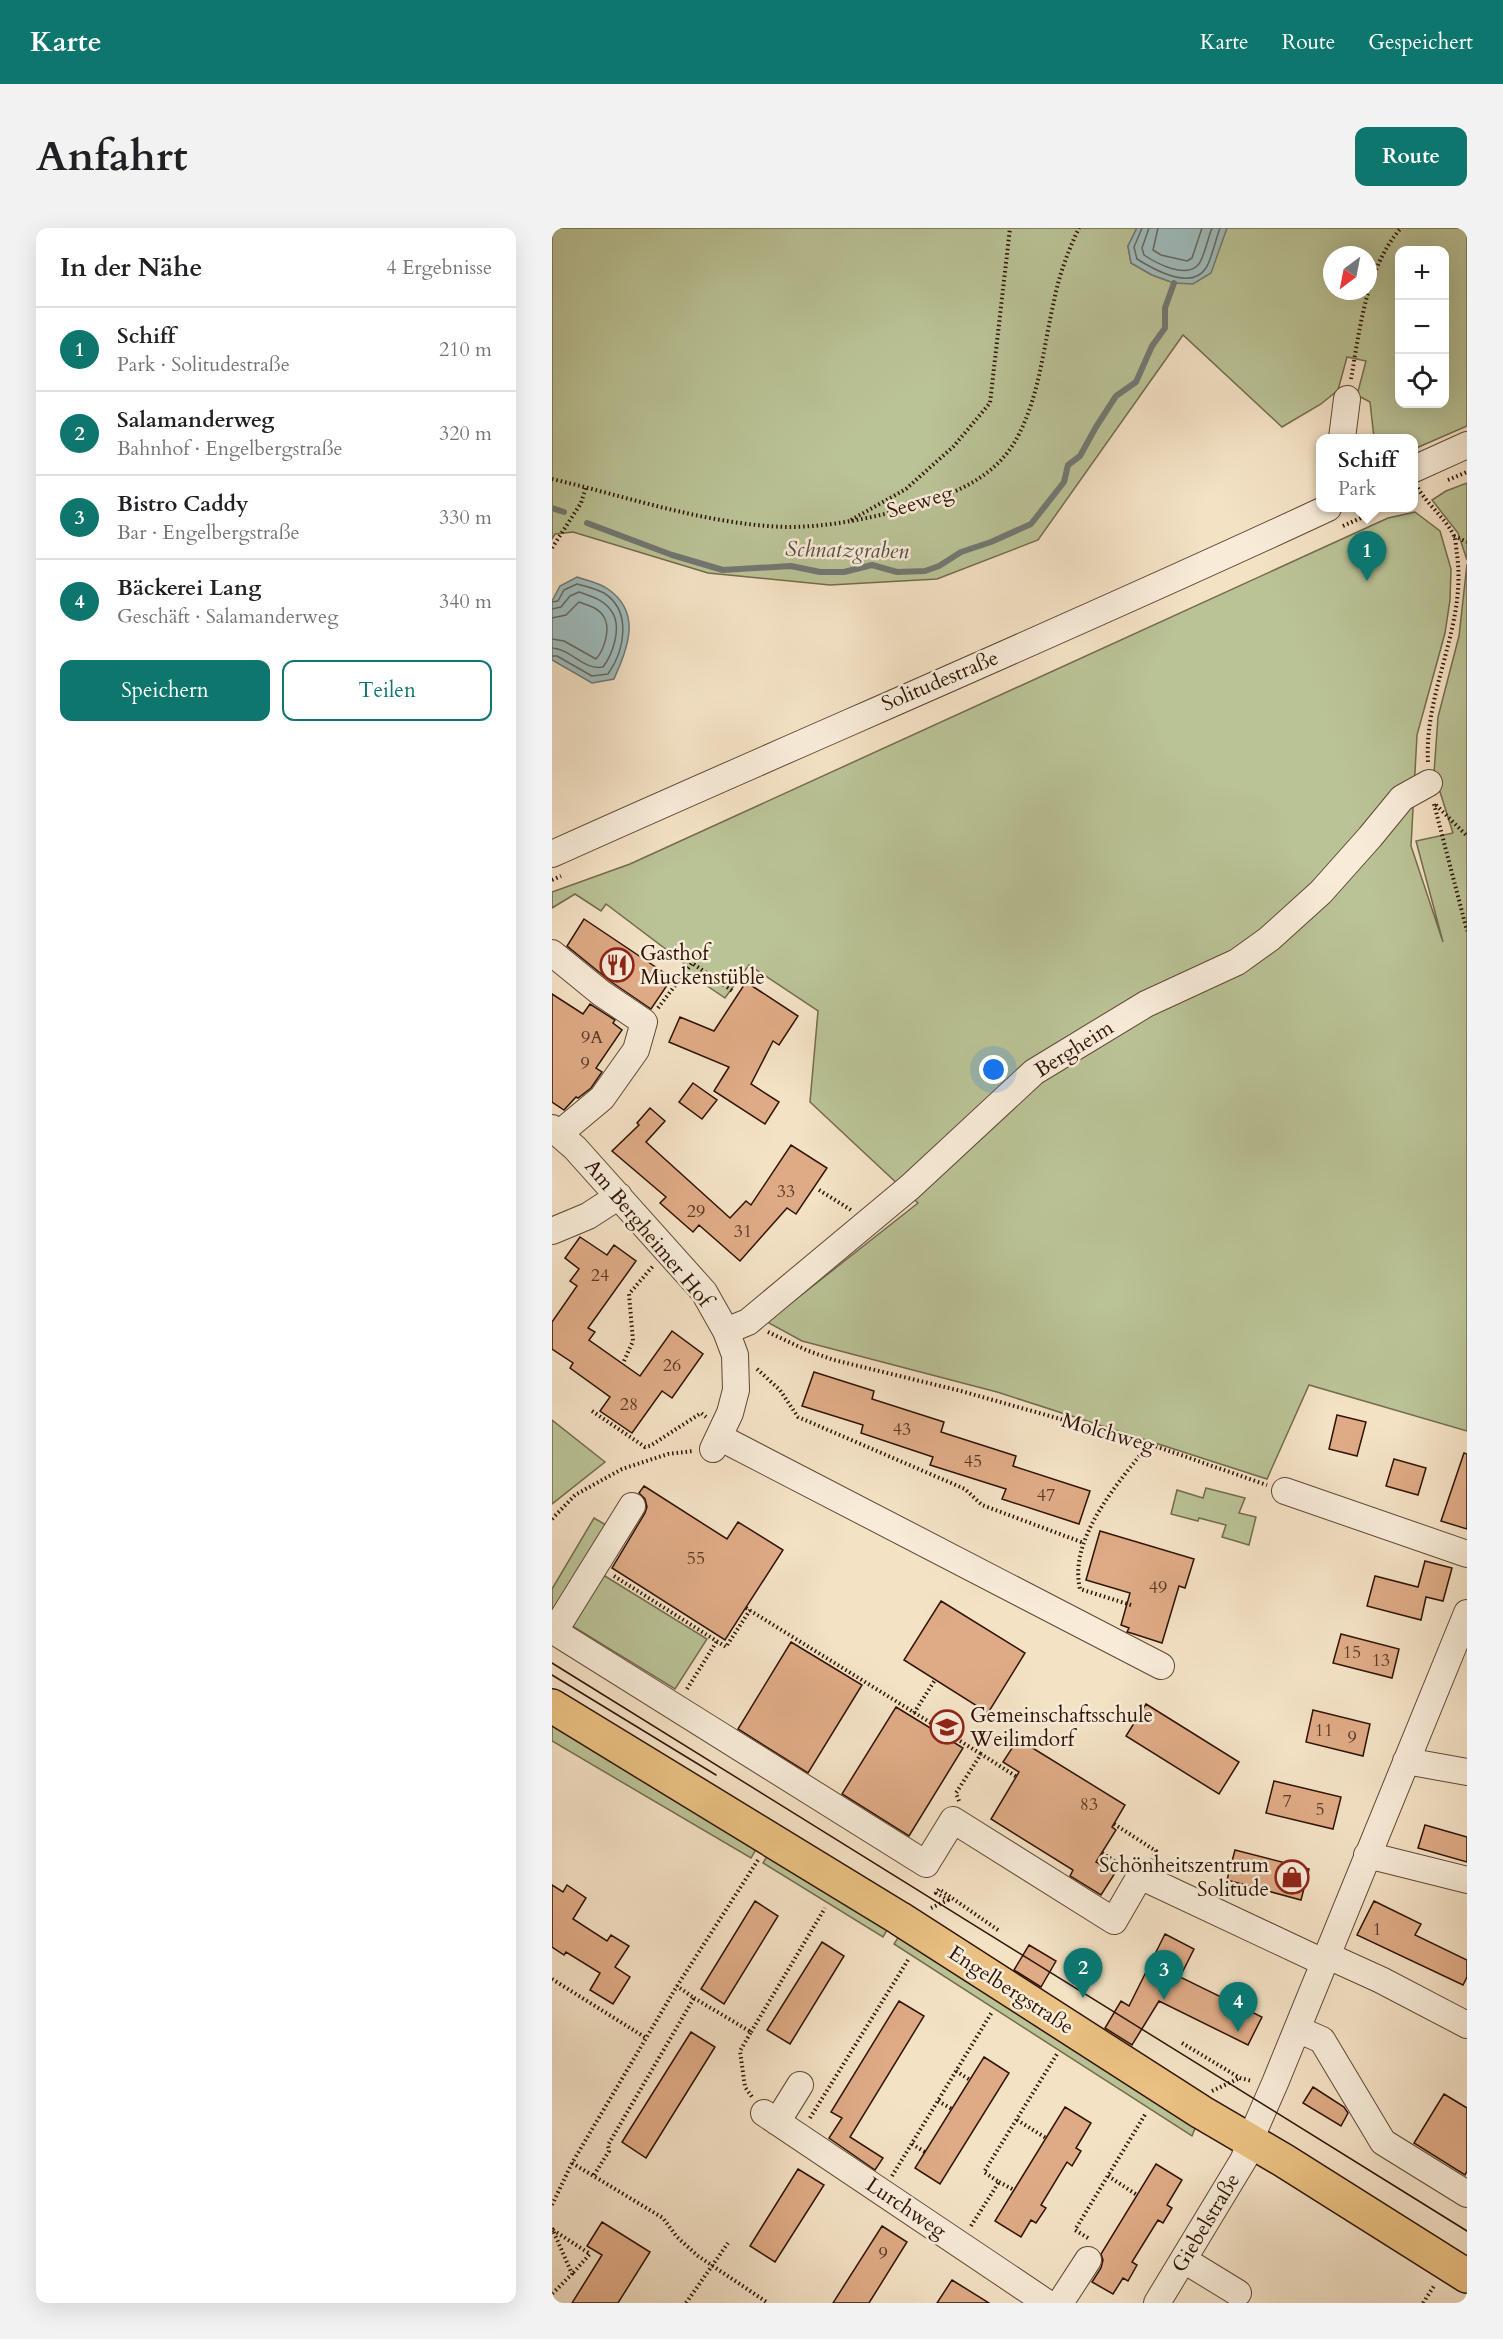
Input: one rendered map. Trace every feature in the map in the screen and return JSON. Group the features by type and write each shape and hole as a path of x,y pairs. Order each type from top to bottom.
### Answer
{"main road":[{"name":"Engelbergstraße","path":"552,1706 899,1918 1201,2112 1250,2140 1467,2276"}],"street":[{"path":"1343,434 1347,399"},
{"path":"1418,475 1467,445"},
{"name":"Solitudestraße","path":"552,854 812,737 1036,640 1317,512"},
{"name":"Bergheim","path":"736,1336 910,1187 1034,1072 1146,1004 1237,962 1269,939 1320,892 1402,798 1431,793"},
{"path":"552,953 601,993 644,1022 636,1050 602,1098 556,1131"},
{"name":"Am Bergheimer Hof","path":"556,1131 619,1196 704,1292 736,1336 736,1390 730,1413 718,1439"},
{"path":"552,1232 588,1216 619,1196"},
{"path":"718,1439 1161,1666"},
{"path":"1285,1491 1467,1554"},
{"path":"632,1506 553,1631 926,1864 952,1820 1114,1921 1140,1876 1325,1959 1380,1980 1467,2025"},
{"name":"Giebelstraße","path":"1157,2303 1244,2159 1406,1761 1456,1667 1467,1613"},
{"path":"1406,1761 1467,1772"},
{"path":"1367,1855 1467,1880"},
{"path":"1298,2029 1322,2040 1383,2142 1467,2193"},
{"path":"780,2124 800,2085"},
{"name":"Lurchweg","path":"780,2124 1047,2303"},
{"path":"1060,2303 1088,2260"},
{"path":"1184,2260 1238,2293"}],"path":[{"path":"847,522 906,489 954,447 990,403 1010,228"},
{"name":"Seeweg","path":"552,479 700,515 742,523 788,527 847,522 895,512 960,490 990,472 1006,455 1020,433 1030,406 1059,280 1079,228"},
{"path":"1347,399 1368,294 1381,257 1401,228"},
{"path":"1418,482 1454,536 1460,570 1459,606 1436,695 1427,748 1431,793 1467,931"},
{"path":"552,548 581,502 586,487"},
{"path":"1350,523 1373,512"},
{"path":"1454,536 1467,542"},
{"path":"1431,793 1467,836"},
{"path":"641,1030 692,963 734,992"},
{"path":"819,1190 868,1221"},
{"path":"624,1361 633,1341 629,1294 667,1250"},
{"path":"736,1336 755,1368 780,1390 798,1418 965,1489 982,1505 1084,1543"},
{"name":"Molchweg","path":"736,1336 806,1350 834,1360 961,1391 1149,1444 1285,1491"},
{"path":"552,1519 574,1495 622,1469 718,1439 701,1413 645,1447 592,1411"},
{"path":"1131,1605 1080,1589 1078,1578 1084,1543 1108,1496 1149,1444"},
{"path":"596,1564 726,1647 748,1609 1017,1777"},
{"path":"676,1708 717,1641"},
{"path":"914,1713 935,1680"},
{"path":"952,1820 960,1808 957,1793 981,1754"},
{"path":"1114,1824 1156,1851 1152,1858"},
{"path":"552,2205 573,2163 677,1986 771,1839"},
{"path":"931,1915 924,1911 948,1900 936,1893 939,1889 998,1930"},
{"path":"825,1908 740,2051 745,2087 780,2124 908,1960"},
{"path":"552,1980 646,2038"},
{"path":"677,1986 751,2032"},
{"path":"594,2175 609,2151 608,2145 694,1998"},
{"path":"902,2160 992,2012"},
{"path":"1182,2043 1240,2078"},
{"path":"1014,2190 984,2172 1057,2054"},
{"path":"956,2071 970,2080"},
{"path":"1212,2091 1240,2078 1247,2078 1271,2092"},
{"path":"938,2101 952,2109"},
{"path":"1075,2230 1146,2113"},
{"path":"1017,2120 1046,2138"},
{"path":"912,2144 925,2152"},
{"path":"573,2163 663,2218 677,2237 713,2268 768,2303"},
{"path":"1108,2176 1137,2195"},
{"path":"980,2212 999,2182"},
{"path":"552,2229 572,2274"},
{"path":"552,2229 590,2254 552,2294"},
{"path":"686,2303 713,2268 728,2243"},
{"path":"1424,2303 1435,2285"}],"green space":[{"path":"552,228 1137,228 1128,246 1131,263 1152,275 1174,283 1219,245 1227,228 1467,228 1467,426 1418,447 1418,434 1374,434 1370,402 1357,395 1366,361 1347,357 1338,390 1321,404 1282,427 1183,335 1038,540 937,579 830,585 708,573 573,532 555,534 552,539"},
{"path":"1467,483 1467,560 1458,533 1432,500 1446,491"},
{"path":"1415,512 1440,531 1451,569 1450,600 1445,633 1417,735 1411,846 1443,942 1416,841 1453,833 1434,773 1438,717 1459,636 1467,564 1467,1431 1309,1385 1267,1479 997,1392 802,1341 767,1322 918,1203 810,1102 818,1011 749,965 725,998 681,968 684,963 606,904 601,911 575,894 552,908 552,892 630,864 1388,518"},
{"path":"552,1420 605,1462 552,1504"},
{"path":"1206,1488 1245,1498 1239,1513 1256,1517 1249,1545 1222,1537 1226,1525 1171,1514 1177,1490 1203,1498"},
{"path":"594,1518 606,1525 552,1612 552,1589"},
{"path":"600,1573 707,1639 675,1689 569,1624"},
{"path":"552,1719 759,1844 751,1858 552,1741"},
{"path":"770,1851 890,1925 883,1937 763,1863"},
{"path":"901,1933 1196,2126 1192,2136 894,1944"}],"water":[{"path":"1137,228 1227,228 1211,273 1193,284 1174,283 1152,275 1131,263 1128,246"},
{"path":"577,577 597,583 619,598 629,620 624,655 614,679 592,683 552,660 552,601 560,586"}],"building":[{"name":"Gasthof Muckenstüble","path":"584,919 672,978 651,1009 610,981 567,946"},
{"path":"746,982 798,1016 779,1045 773,1041 751,1084 779,1102 765,1124 714,1091 729,1067 669,1042 680,1017 714,1031"},
{"path":"552,994 583,1014 590,1004 615,1020 613,1023 622,1030 596,1068 602,1072 591,1088 578,1098 576,1097 564,1110 552,1102"},
{"path":"693,1083 717,1100 702,1119 679,1102"},
{"path":"650,1108 665,1121 646,1142 730,1218 746,1201 751,1205 791,1145 827,1168 796,1214 787,1208 740,1261 699,1225 693,1232 660,1203 666,1197 612,1151 639,1125 637,1123"},
{"path":"580,1237 607,1255 614,1245 636,1261 588,1328 595,1332 589,1340 640,1376 672,1331 703,1354 672,1398 662,1391 632,1433 600,1411 610,1397 570,1368 573,1363 552,1349 552,1322 577,1286 570,1281 579,1269 565,1258"},
{"path":"814,1372 874,1391 872,1399 944,1422 941,1432 1016,1456 1013,1466 1090,1491 1079,1524 1002,1499 1006,1489 930,1465 933,1457 861,1433 863,1425 802,1406"},
{"path":"1337,1415 1366,1422 1357,1456 1329,1449"},
{"path":"1464,1453 1467,1454 1467,1529 1441,1521"},
{"path":"1394,1459 1426,1468 1418,1495 1386,1486"},
{"path":"644,1486 727,1539 738,1522 783,1550 725,1640 612,1568 645,1513 647,1507 645,1499 639,1493"},
{"path":"1100,1531 1194,1559 1185,1588 1179,1586 1162,1643 1127,1632 1129,1628 1121,1625 1130,1593 1086,1580"},
{"path":"1425,1561 1452,1568 1443,1601 1426,1597 1421,1620 1367,1606 1375,1576 1418,1587"},
{"path":"941,1601 1025,1653 988,1713 904,1660"},
{"path":"1341,1634 1399,1649 1392,1678 1333,1663"},
{"path":"791,1642 862,1685 808,1773 738,1729"},
{"path":"1146,1704 1239,1762 1219,1794 1126,1736"},
{"path":"896,1707 963,1748 909,1836 842,1794"},
{"path":"1313,1710 1370,1724 1363,1756 1306,1742"},
{"path":"1018,1739 1125,1805 1112,1827 1116,1830 1096,1862 1115,1873 1101,1895 1070,1876 1073,1870 991,1819 1019,1772 1003,1762"},
{"path":"1274,1781 1341,1797 1333,1829 1266,1813"},
{"path":"1425,1825 1467,1837 1467,1862 1418,1848"},
{"path":"1235,1850 1309,1869 1301,1900 1227,1880"},
{"path":"552,1885 563,1892 567,1885 586,1898 573,1919 607,1941 611,1935 629,1946 615,1967 630,1977 613,2004 590,1990 600,1973 566,1952 564,1955 552,1947"},
{"path":"755,1901 778,1916 724,2004 701,1989"},
{"path":"1374,1901 1421,1924 1415,1935 1467,1960 1467,1977 1463,1985 1357,1935"},
{"path":"1165,1934 1194,1949 1180,1977 1262,2017 1248,2045 1159,2001 1132,2045 1105,2028 1121,2001 1129,2006"},
{"path":"822,1942 844,1956 790,2044 767,2030"},
{"path":"1029,1945 1056,1961 1041,1987 1014,1970"},
{"path":"899,2001 924,2016 850,2137 883,2158 875,2170 829,2138 842,2118 831,2112"},
{"path":"691,2032 715,2047 646,2158 622,2142"},
{"path":"984,2057 1009,2073 940,2184 915,2168"},
{"path":"1313,2087 1344,2107 1348,2113 1341,2126 1303,2103"},
{"path":"1444,2094 1467,2108 1467,2171 1465,2175 1414,2143"},
{"path":"1065,2107 1091,2123 1076,2148 1081,2151 1072,2166 1067,2162 1041,2205 1046,2208 1036,2223 1031,2220 1021,2237 995,2221"},
{"path":"1156,2164 1182,2180 1167,2205 1172,2208 1163,2223 1158,2220 1132,2262 1137,2265 1128,2281 1123,2278 1113,2294 1092,2282 1101,2268 1103,2260 1101,2254"},
{"path":"798,2169 824,2185 775,2262 750,2246"},
{"path":"602,2222 650,2252 618,2303 572,2303 602,2255 587,2246"},
{"path":"882,2226 907,2242 869,2303 833,2303"},
{"path":"952,2280 989,2303 937,2303"}],"waterway":[{"name":"Schnatzgraben","path":"587,523 672,555 723,570 791,566 820,572 844,572 872,565 897,572 925,571 939,566 961,552 991,542 1031,524 1064,482 1068,465 1080,456 1116,396 1136,382 1152,346 1165,328 1165,308 1174,283"},
{"name":"Schnatzgraben","path":"552,508 564,512"}],"tram line":[{"path":"552,1663 1467,2231"},
{"path":"552,1675 716,1775"}],"place":[{"name":"Schiff","path":"1367,581"},
{"name":"Gasthof Muckenstüble","path":"617,965"},
{"name":"Gemeinschaftsschule Weilimdorf","path":"947,1727"},
{"name":"Schönheitszentrum Solitude","path":"1292,1877"},
{"name":"Salamanderweg","path":"1083,1998"},
{"name":"Bistro Caddy","path":"1164,2000"},
{"name":"Bäckerei Lang","path":"1238,2032"}]}
